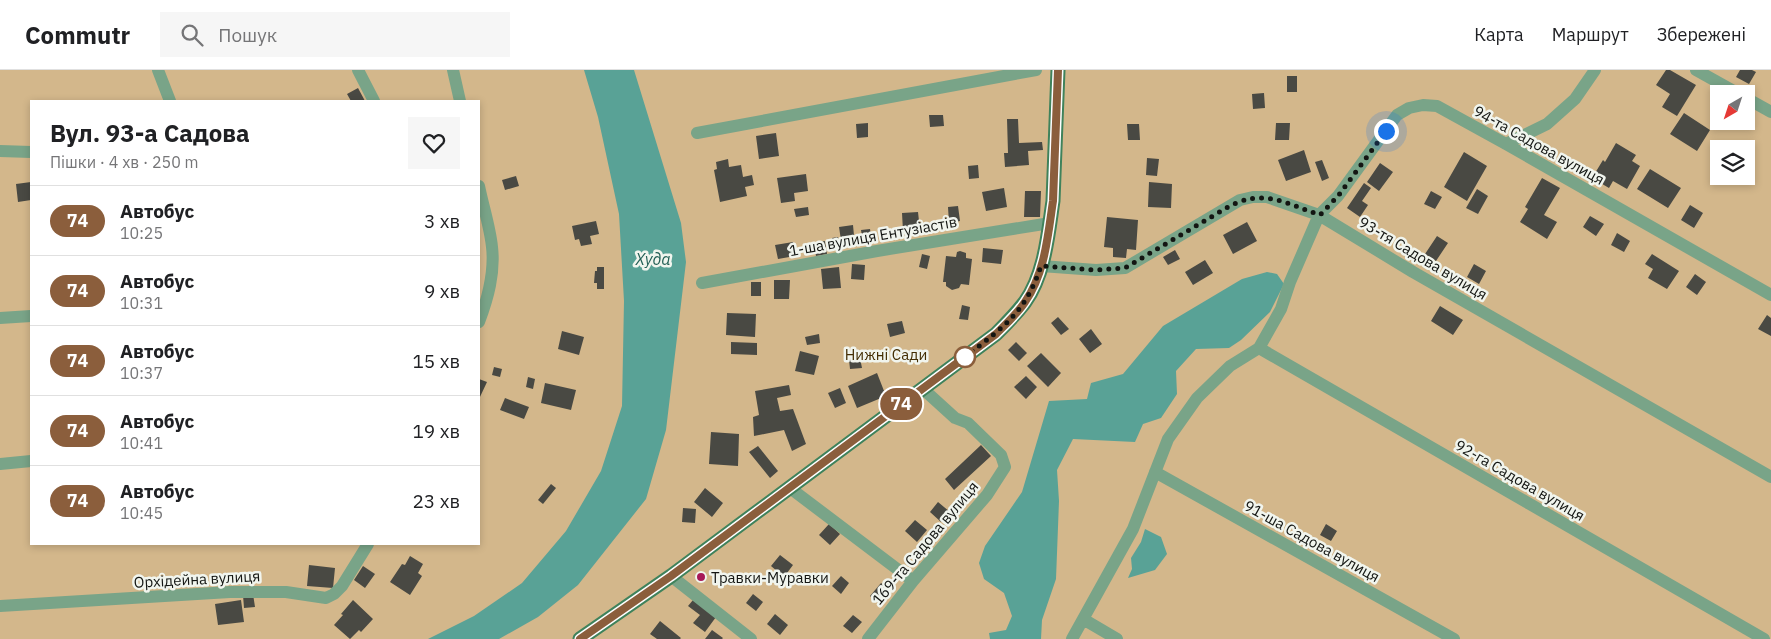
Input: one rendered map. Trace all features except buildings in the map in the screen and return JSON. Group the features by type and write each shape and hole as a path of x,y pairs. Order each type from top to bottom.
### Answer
{"street":[{"path":"158,70 170,100"},
{"path":"358,70 373,100"},
{"path":"453,70 460,100"},
{"path":"697,133 1036,70"},
{"path":"580,639 671,576 790,488 996,334 1013,317 1026,301 1036,283 1050,223 1053,201 1058,70"},
{"path":"1506,144 1547,124 1575,99 1595,70"},
{"path":"1696,70 1723,85"},
{"path":"1755,103 1771,112"},
{"name":"94-та Садова вулиця","path":"1259,348 1281,309 1290,282 1320,215 1338,196 1397,115 1409,108 1423,105 1436,106 1506,144 1771,295"},
{"path":"0,151 30,152"},
{"path":"480,191 492,246 492,276 480,319"},
{"name":"93-тя Садова вулиця","path":"1041,266 1096,270 1125,268 1240,200 1267,197 1320,215 1413,272 1771,477"},
{"name":"1-ша вулиця Ентузіастів","path":"702,283 877,251 1050,223"},
{"path":"0,318 30,316"},
{"path":"1072,639 1133,529 1168,439 1197,398 1230,366 1259,348"},
{"name":"92-га Садова вулиця","path":"1259,348 1764,639"},
{"name":"169-та Садова вулиця","path":"868,639 914,581 987,496 1005,467 1001,455 968,423 955,418 922,388"},
{"path":"0,464 30,461"},
{"name":"91-ша Садова вулиця","path":"1155,472 1454,639"},
{"path":"790,488 914,581"},
{"name":"Орхідейна вулиця","path":"0,606 230,592 286,592 326,598 334,594 342,586 367,545"},
{"path":"671,576 751,639"},
{"path":"1083,619 1117,639"}],"green space":[{"name":"Нижні Сади","path":"0,70 1771,70 1771,639 0,639"}],"water":[{"name":"Худа","path":"584,70 634,70 681,223 686,262 666,430 646,499 578,585 538,617 499,639 428,639 474,616 522,583 566,531 601,471 622,406 624,301 619,214 598,117"},
{"path":"1267,272 1277,274 1284,284 1270,312 1241,340 1229,348 1196,349 1176,371 1177,394 1161,418 1143,424 1135,442 1073,439 1057,470 1059,501 1056,579 1042,620 1041,639 990,639 989,633 1006,630 1012,616 1004,593 984,579 979,563 985,546 1022,492 1049,401 1087,399 1091,383 1123,374 1163,326 1242,279"},
{"path":"1145,529 1161,537 1167,554 1155,570 1128,578 1132,569 1131,558 1141,542"}],"bus line":[{"name":"74","path":"580,639 671,576 996,334 1013,317 1026,301 1036,283 1050,223 1053,201 1058,70"}],"place":[{"name":"Травки-Муравки","path":"701,577"}],"route":[{"path":"965,357 996,334 1013,317 1026,301 1036,283 1041,266 1096,270 1125,268 1240,200 1254,197 1267,197 1320,215 1338,196 1386,131"}]}
